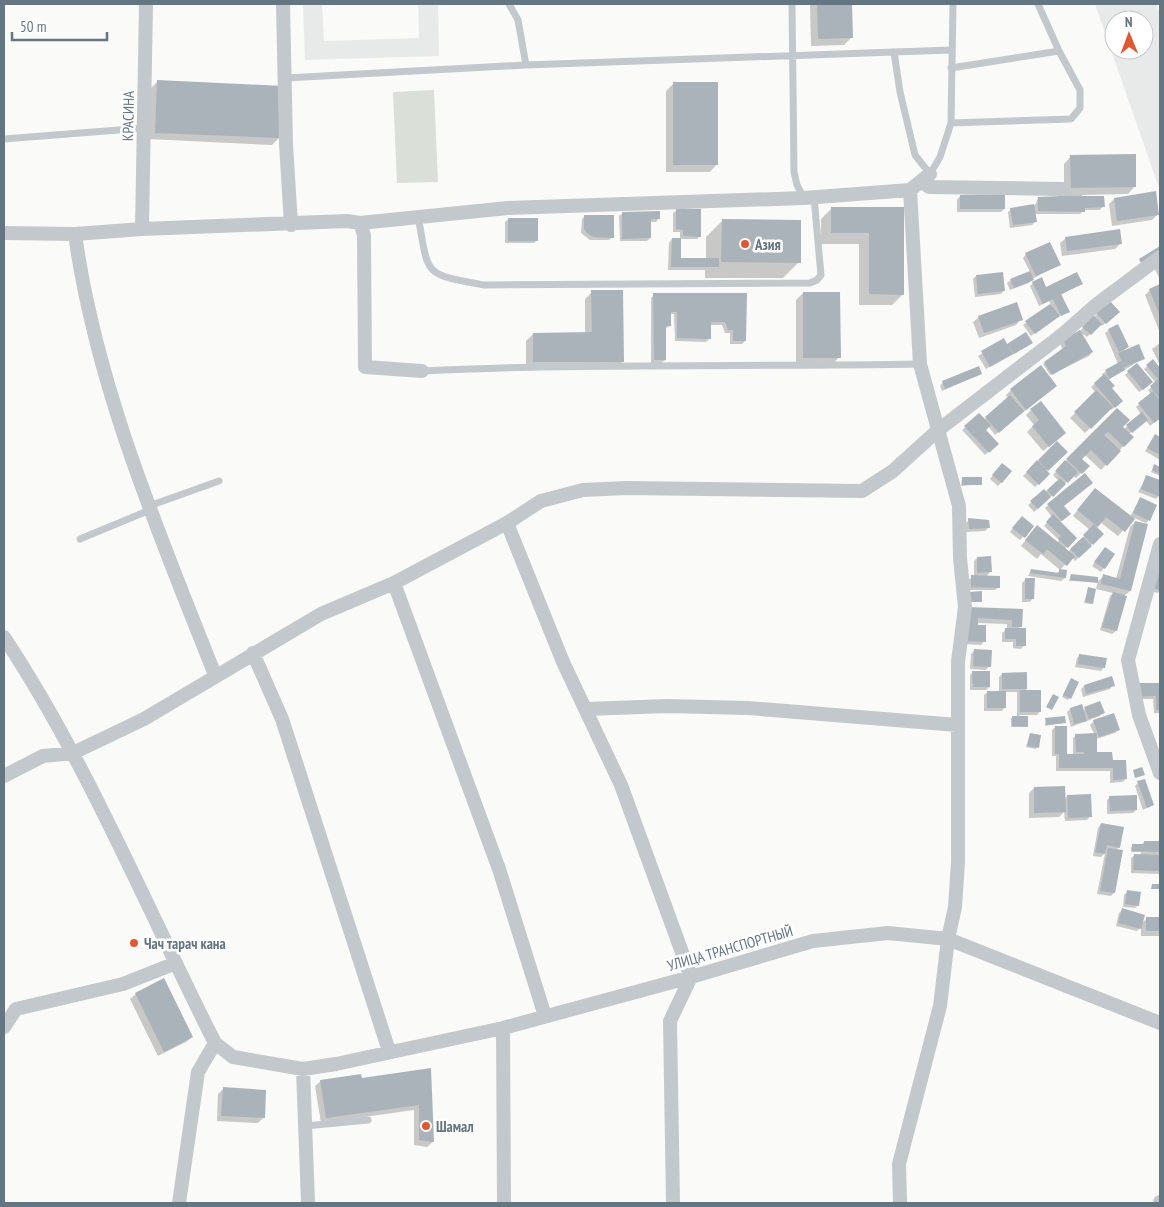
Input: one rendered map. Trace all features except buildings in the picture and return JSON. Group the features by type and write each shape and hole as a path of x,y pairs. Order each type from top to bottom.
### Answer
{"street":[{"name":"КРАСИНА","path":"142,229 146,4"},
{"path":"283,4 286,144 291,225"},
{"path":"900,1203 899,1164 940,1006 948,939 956,907 958,862 958,662 965,607 960,558 959,506 951,470 937,431 920,364 920,181"},
{"path":"4,233 75,234 142,229 291,225 348,221 360,223 418,215 508,208 809,198 920,181 929,187 1063,189"},
{"path":"360,223 364,235 365,367 422,371"},
{"path":"75,234 85,296 107,377 149,508 215,675"},
{"path":"4,776 44,756 74,753 144,719 215,675 321,614 394,583 507,523 541,501 583,490 626,488 862,491 893,470 937,431 1160,257"},
{"path":"507,523 563,662 587,709 621,785 692,977 670,1021 673,1203"},
{"path":"1160,544 1128,660 1139,715 1160,773"},
{"path":"394,583 499,869 545,1016"},
{"path":"4,637 74,753 215,1043 198,1072 179,1203"},
{"path":"253,653 282,719 389,1051"},
{"path":"587,709 667,706 748,708 957,725"},
{"name":"УЛИЦА ТРАНСПОРТНЫЙ","path":"215,1043 233,1057 303,1069 336,1064 389,1051 503,1028 692,977 813,941 888,933 948,939 1160,1022"},
{"path":"4,1027 16,1009 122,984 176,963"},
{"path":"503,1028 504,1203"},
{"path":"303,1069 308,1203"}],"lane":[{"path":"508,4 518,20 526,65"},
{"path":"418,215 427,263 435,274 475,283 810,283 817,280 821,275 809,198 797,185 794,172 792,4"},
{"path":"920,181 940,157 951,123 953,4"},
{"path":"951,123 1071,119 1080,108 1080,90 1038,4"},
{"path":"286,78 526,65 793,54 951,50"},
{"path":"951,68 1059,50"},
{"path":"894,52 900,92 920,181"},
{"path":"4,138 144,128"},
{"path":"422,371 518,366 578,368 920,364"},
{"path":"80,539 149,508 219,481"},
{"path":"306,1126 368,1120"}],"shaded area":[{"path":"303,4 322,4 324,41 419,38 418,4 438,4 439,56 305,60"},
{"path":"1095,4 1156,4 1160,13 1160,191 1114,60 1154,60 1154,10 1104,10 1104,30"},
{"path":"434,90 438,182 397,183 393,92"}],"place":[{"name":"Азия","path":"745,244"},
{"name":"Чач тарач кана","path":"134,943"},
{"name":"Шамал","path":"426,1126"}]}
